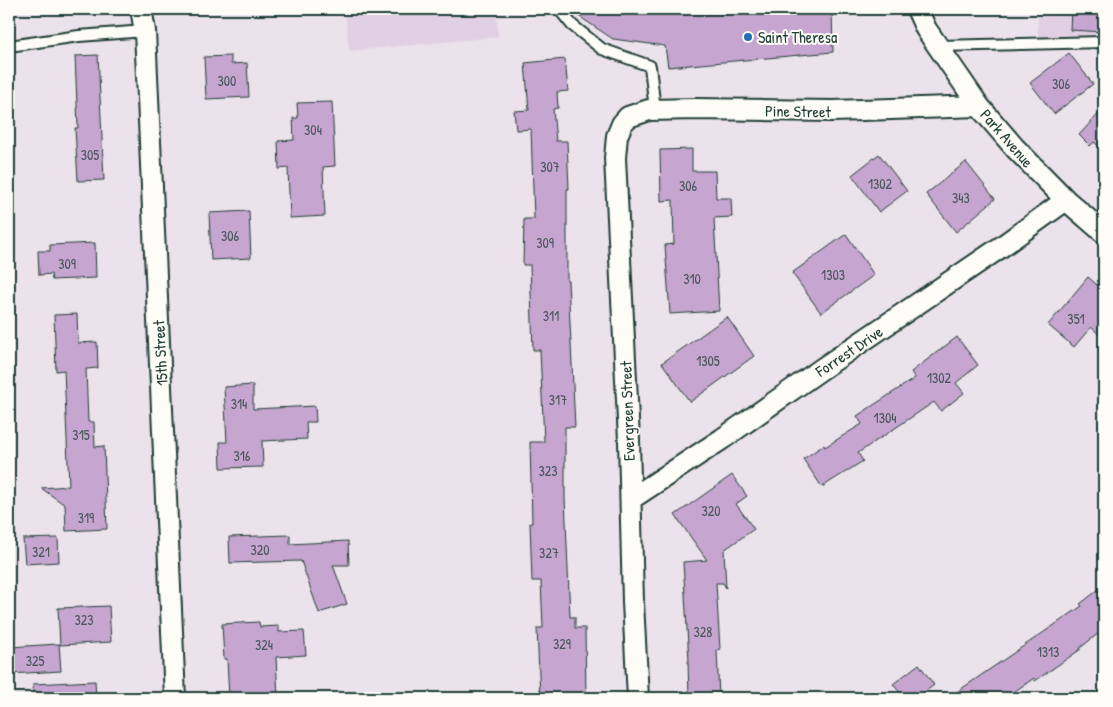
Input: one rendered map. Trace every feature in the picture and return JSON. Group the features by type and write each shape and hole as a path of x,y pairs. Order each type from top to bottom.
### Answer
{"street":[{"name":"15th Street","path":"141,9 144,31 175,698"},
{"name":"Park Avenue","path":"908,9 926,29 980,106 1015,148 1066,200 1104,233"},
{"name":"Park Avenue","path":"917,9 926,29"},
{"name":"Pine Street","path":"622,124 628,117 649,110 833,112 980,106"},
{"name":"Evergreen Street","path":"622,124 615,158 638,698"},
{"name":"Forrest Drive","path":"631,499 722,439 1001,247 1066,200"}],"lane":[{"path":"559,9 572,25 602,49 650,66 655,110"},
{"path":"9,46 79,36 144,31"},
{"path":"938,46 1104,42"}],"shaded area":[{"path":"345,9 496,9 498,37 349,51"},
{"path":"1038,9 1104,9 1104,37 1038,36"}],"building":[{"name":"Saint Theresa","path":"568,9 832,9 833,52 668,67 665,46 613,39"},
{"path":"1071,9 1104,9 1104,32 1070,30"},
{"path":"1069,53 1093,84 1054,114 1030,83"},
{"path":"98,55 104,180 78,181 75,128 78,128 75,56"},
{"path":"231,56 231,64 247,63 249,97 206,99 204,57"},
{"path":"565,59 568,91 557,92 558,108 553,109 556,141 567,141 569,189 567,189 567,281 575,427 565,427 565,497 570,617 575,617 575,628 585,628 586,698 540,698 537,628 543,628 541,581 532,581 530,442 544,442 540,350 533,350 530,265 523,265 524,219 534,219 531,129 516,130 514,111 529,110 525,63"},
{"path":"332,102 335,166 323,167 325,216 290,218 288,168 279,169 278,141 294,140 293,118 298,118 297,103"},
{"path":"1104,108 1104,151 1094,142 1090,146 1079,135"},
{"path":"692,149 692,171 715,171 716,198 731,198 732,217 714,218 719,311 670,314 665,245 674,244 673,200 661,201 660,150"},
{"path":"879,154 907,191 879,212 852,175"},
{"path":"966,162 995,199 956,232 926,194"},
{"path":"249,211 251,258 211,260 209,213"},
{"path":"846,234 874,275 821,313 792,273"},
{"path":"95,243 96,278 52,280 51,274 39,275 38,251 50,251 50,245"},
{"path":"1088,277 1104,291 1104,339 1091,327 1074,347 1048,325"},
{"path":"77,314 78,343 97,342 98,368 86,369 88,422 94,422 95,447 104,446 107,529 66,531 65,505 41,488 69,486 64,370 56,371 54,315"},
{"path":"727,317 754,356 690,402 662,363"},
{"path":"957,337 978,365 956,383 964,393 941,411 934,402 858,453 863,461 822,487 803,459 862,424 857,416 915,378 911,372"},
{"path":"253,385 253,409 315,406 316,422 306,422 307,439 262,441 263,467 221,468 220,442 227,442 224,387"},
{"path":"732,475 747,496 736,504 754,529 724,550 726,588 723,583 716,583 720,649 717,650 719,698 689,698 689,661 683,562 707,560 675,515"},
{"path":"290,535 290,544 348,541 349,565 333,565 347,604 319,613 301,561 230,563 229,537"},
{"path":"58,538 59,562 25,564 23,539"},
{"path":"1098,590 1104,599 1104,629 1081,649 1035,681 1034,678 1005,698 948,698 1082,606 1080,604"},
{"path":"109,606 111,642 60,645 58,608"},
{"path":"259,622 260,627 279,626 279,632 304,631 306,655 276,657 278,698 229,698 227,659 224,659 222,624"},
{"path":"59,644 61,671 10,674 9,647"},
{"path":"919,664 934,685 917,698 904,698 893,684"},
{"path":"95,681 96,698 33,698 33,684"}],"place":[{"name":"Saint Theresa","path":"748,37"}]}
